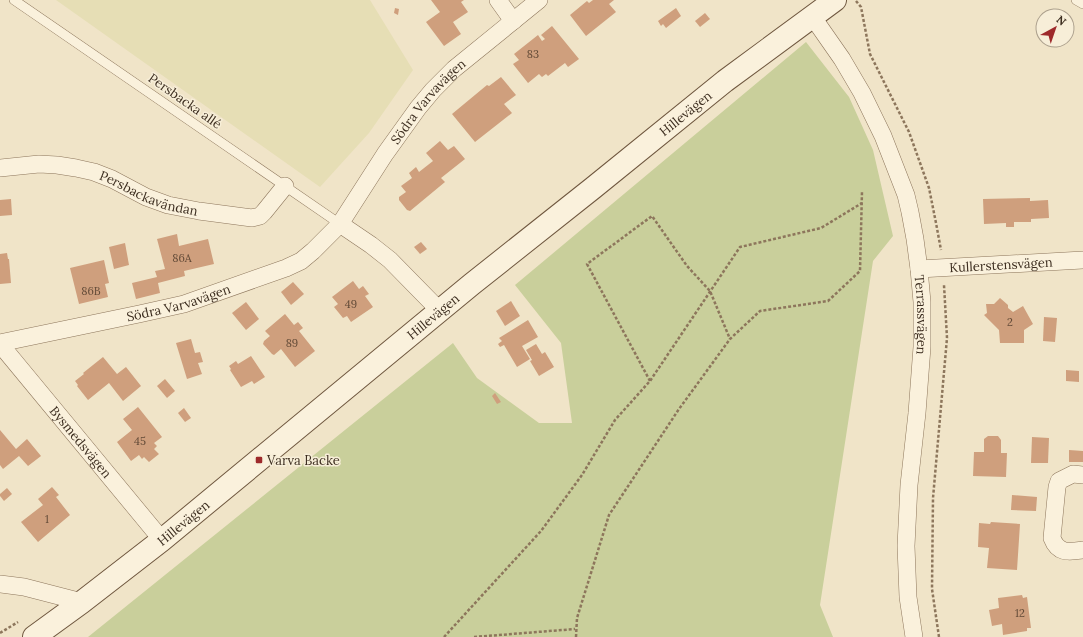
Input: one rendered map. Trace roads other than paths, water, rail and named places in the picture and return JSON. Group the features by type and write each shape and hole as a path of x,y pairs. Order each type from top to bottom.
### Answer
{"street":[{"path":"498,0 513,21"},
{"name":"Södra Varvavägen","path":"0,344 184,304 286,268 301,261 340,224 385,154 433,90 454,69 539,0"},
{"name":"Hillevägen","path":"34,637 162,540 472,284 725,81 835,0"},
{"name":"Terrassvägen","path":"812,16 842,59 862,93 884,136 906,195 915,239 922,302 922,347 909,485 906,546 908,597 914,637"},
{"name":"Persbackavändan","path":"0,168 39,164 76,168 94,172 112,179 146,197 168,205 198,211 252,218 260,216 285,186"},
{"path":"340,224 390,260 440,311"},
{"name":"Kullerstensvägen","path":"919,269 1083,260"},
{"name":"Bysmedsvägen","path":"0,344 162,540"},
{"path":"1083,475 1073,474 1059,481 1057,487 1052,538 1060,549 1066,552 1083,550"},
{"path":"0,584 24,587 82,602"}],"lane":[{"name":"Persbacka allé","path":"14,0 340,224"},
{"path":"1076,0 1083,4"}],"place":[{"name":"Varva Backe","path":"259,460"}]}
